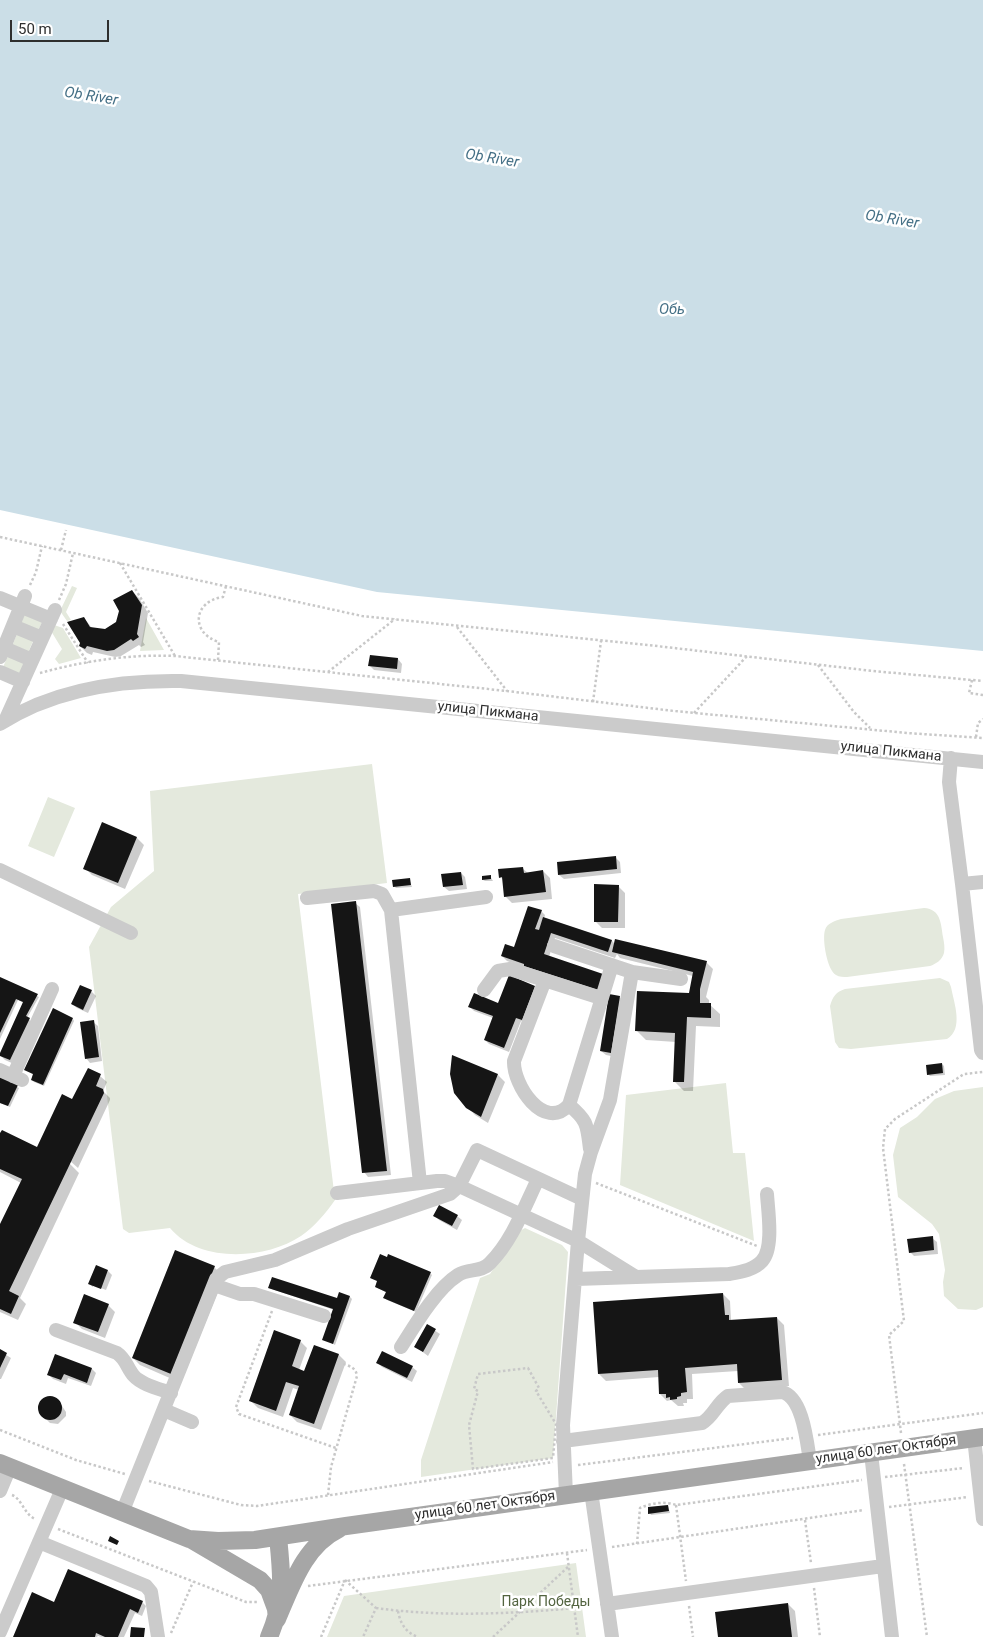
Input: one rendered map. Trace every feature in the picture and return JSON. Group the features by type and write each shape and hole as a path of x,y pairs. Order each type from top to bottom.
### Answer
{"main road":[{"name":"улица 60 лет Октября","path":"5,1465 189,1539 236,1542 979,1437"},
{"path":"269,1637 305,1558 324,1539 346,1526"},
{"path":"277,1618 282,1583 278,1537"},
{"path":"189,1539 260,1580 269,1590 276,1609 277,1618"}],"street":[{"path":"0,598 23,601 56,617 42,638 24,680 2,723"},
{"path":"23,601 2,653 32,660"},
{"path":"13,626 42,638"},
{"path":"0,672 24,680"},
{"name":"улица Пикмана","path":"2,723 44,702 82,690 109,684 138,681 181,681 983,762"},
{"path":"951,758 949,782 983,1053"},
{"path":"0,870 131,933"},
{"path":"962,884 983,882"},
{"path":"307,898 374,891 382,894 391,910 420,1183"},
{"path":"391,910 486,897"},
{"path":"554,946 632,972 681,980"},
{"path":"545,980 514,1061 515,1075 531,1101 544,1111 558,1113 565,1110 569,1105 612,965"},
{"path":"484,990 498,972 510,969 602,998"},
{"path":"566,1495 563,1441 584,1179 591,1152 610,1100 632,972"},
{"path":"606,984 629,991"},
{"path":"12,1075 52,989"},
{"path":"569,1105 585,1120 591,1152"},
{"path":"122,1513 216,1279 225,1272 280,1257 348,1229 454,1192 459,1186 477,1150 582,1199"},
{"path":"401,1347 420,1317 453,1279 464,1272 481,1270 491,1262 508,1239 538,1180"},
{"path":"337,1194 445,1181 578,1241 636,1277"},
{"path":"576,1279 729,1274 754,1268 763,1261 769,1241 767,1194"},
{"path":"214,1285 240,1294 254,1294 324,1316"},
{"path":"56,1330 117,1353 122,1356 134,1376 140,1381 171,1393"},
{"path":"563,1441 702,1423 707,1420 723,1399 728,1396 782,1392 788,1393 794,1399 807,1436 810,1461"},
{"path":"164,1410 192,1422"},
{"path":"979,1437 977,1466 983,1519"},
{"path":"871,1453 892,1637"},
{"path":"0,1491 5,1465"},
{"path":"0,1632 62,1489"},
{"path":"591,1491 612,1637"},
{"path":"39,1542 146,1586 150,1592 158,1637"},
{"path":"607,1604 883,1566"}],"path":[{"path":"61,550 66,530"},
{"path":"0,536 362,616 983,681"},
{"path":"36,572 42,546"},
{"path":"66,584 73,553"},
{"path":"120,563 175,656"},
{"path":"218,660 219,642 207,637 202,632 199,616 201,609 211,600 223,597 226,586"},
{"path":"56,617 88,663"},
{"path":"328,672 395,619"},
{"path":"456,626 507,691"},
{"path":"593,702 601,641"},
{"path":"24,680 88,663 147,655 175,656 507,691 593,702 983,738"},
{"path":"694,712 748,656"},
{"path":"818,665 854,712 871,729"},
{"path":"972,680 969,693 983,695"},
{"path":"976,737 978,723 983,719"},
{"path":"927,1637 888,1335 904,1320 883,1148 885,1130 895,1119 964,1074 983,1072"},
{"path":"584,1179 767,1250"},
{"path":"276,1301 236,1407 237,1412 238,1414 336,1448"},
{"path":"328,1496 328,1479 357,1376 353,1368 341,1363"},
{"path":"528,1368 539,1388 536,1391 556,1424 553,1458 473,1470 469,1425 478,1391 474,1389 478,1374 528,1368"},
{"path":"257,1506 552,1462 577,1465 983,1413"},
{"path":"637,1544 640,1508 646,1506 669,1503 676,1505 977,1466"},
{"path":"0,1491 16,1497 28,1516 246,1602 258,1602"},
{"path":"308,1586 637,1544 877,1508 970,1497 980,1493"},
{"path":"676,1505 693,1637"},
{"path":"567,1553 578,1637"},
{"path":"493,1637 569,1566"},
{"path":"344,1580 376,1608 398,1611 520,1612 574,1608"},
{"path":"321,1637 344,1580"},
{"path":"169,1637 193,1582"},
{"path":"362,1637 376,1608"},
{"path":"398,1611 400,1620 408,1631 418,1637"}],"green space":[{"path":"72,586 77,588 66,612 71,620 67,621 60,611"},
{"path":"25,612 43,620 38,631 21,624"},
{"path":"146,618 164,650 140,651"},
{"path":"54,625 63,628 81,658 59,664 55,659 62,649 51,631"},
{"path":"17,634 33,641 28,653 12,646"},
{"path":"8,656 24,663 19,674 3,667"},
{"path":"372,764 387,883 298,894 335,1200 320,1220 301,1236 269,1250 251,1253 215,1252 198,1247 182,1239 170,1228 129,1233 123,1229 89,947 111,907 154,871 150,791"},
{"path":"48,797 75,808 54,857 28,846"},
{"path":"924,908 934,911 941,922 944,953 937,963 930,966 847,977 836,975 833,972 826,954 824,940 825,930 829,924 841,919"},
{"path":"940,978 949,982 957,1015 955,1029 947,1039 851,1049 839,1048 835,1042 830,1006 837,993 845,989"},
{"path":"726,1083 733,1153 745,1153 754,1241 620,1185 626,1095"},
{"path":"983,1087 983,1307 976,1310 958,1309 944,1296 943,1282 945,1270 939,1234 932,1224 898,1197 893,1155 900,1128 917,1117 935,1099 954,1091"},
{"path":"525,1228 562,1245 568,1252 553,1458 421,1477 421,1460 480,1278 490,1274 518,1232"},
{"name":"Парк Победы","path":"576,1563 586,1637 327,1637 344,1596"}],"water":[{"name":"Обь","path":"0,0 983,0 983,651 377,592 0,510"}],"building":[{"path":"132,590 142,605 137,634 139,637 133,641 131,639 114,650 107,651 87,646 85,649 79,646 80,643 67,622 84,617 90,627 105,629 116,622 119,611 113,600"},
{"path":"370,655 398,658 397,669 368,666"},
{"path":"102,822 137,837 118,883 83,869"},
{"path":"616,856 617,869 558,875 557,862"},
{"path":"523,867 524,873 543,870 546,892 504,897 502,877 499,878 498,869"},
{"path":"461,872 463,885 443,887 441,874"},
{"path":"491,875 491,879 482,880 482,876"},
{"path":"410,878 411,885 393,887 392,880"},
{"path":"594,884 619,885 618,922 594,922"},
{"path":"356,901 387,1171 362,1173 331,904"},
{"path":"528,906 542,910 535,929 539,930 543,917 612,940 608,952 551,933 544,954 603,974 598,990 524,966 524,964 501,956 505,944 514,947"},
{"path":"615,939 707,961 700,989 700,1003 711,1003 711,1018 687,1017 684,1082 673,1082 675,1033 635,1031 637,991 689,993 693,972 612,952"},
{"path":"509,975 535,986 522,1020 516,1018 504,1048 484,1040 493,1016 468,1007 474,993 498,1003"},
{"path":"0,977 38,994 26,1016 30,1018 10,1060 0,1056 0,1053 23,1002 16,999 0,1033"},
{"path":"80,985 92,990 83,1010 71,1004"},
{"path":"609,994 620,996 611,1053 600,1051"},
{"path":"53,1008 73,1018 43,1085 31,1080 33,1074 24,1070"},
{"path":"94,1020 99,1057 85,1059 80,1022"},
{"path":"452,1055 498,1074 481,1117 466,1108 454,1093 450,1074"},
{"path":"942,1063 943,1073 927,1075 926,1065"},
{"path":"88,1068 101,1074 96,1086 103,1089 104,1093 9,1291 19,1296 11,1314 0,1309 0,1224 22,1179 0,1169 0,1133 2,1130 37,1147 62,1094 72,1099"},
{"path":"0,1077 18,1085 8,1106 0,1103"},
{"path":"439,1205 458,1215 452,1226 433,1216"},
{"path":"933,1236 934,1250 909,1253 907,1239"},
{"path":"175,1250 215,1266 171,1374 132,1358"},
{"path":"380,1254 387,1257 388,1254 431,1272 414,1311 383,1298 386,1292 375,1287 377,1281 370,1278"},
{"path":"96,1265 108,1270 101,1289 88,1284"},
{"path":"272,1277 337,1298 339,1292 350,1296 333,1344 322,1340 333,1309 268,1288"},
{"path":"723,1293 725,1315 729,1315 729,1320 777,1317 782,1380 738,1383 737,1364 685,1368 687,1392 681,1393 681,1396 677,1397 677,1399 670,1400 670,1397 666,1398 666,1394 659,1394 658,1370 598,1374 593,1302"},
{"path":"84,1294 109,1304 98,1332 73,1323"},
{"path":"427,1324 436,1329 423,1352 414,1347"},
{"path":"274,1330 301,1340 292,1366 304,1371 314,1345 339,1354 314,1424 289,1415 299,1386 286,1382 276,1411 249,1401"},
{"path":"0,1349 7,1353 0,1368"},
{"path":"382,1351 413,1366 407,1378 376,1363"},
{"path":"55,1354 92,1368 87,1383 64,1374 61,1380 47,1375"},
{"path":"50,1396 59,1399 62,1408 59,1417 50,1420 41,1417 38,1408 41,1399"},
{"path":"668,1505 669,1511 648,1514 648,1507"},
{"path":"110,1536 119,1541 117,1545 108,1541"},
{"path":"68,1569 143,1601 138,1613 130,1609 118,1637 105,1637 96,1633 95,1637 13,1637 32,1592 54,1602"},
{"path":"788,1603 792,1637 718,1637 715,1612"},
{"path":"131,1627 145,1628 144,1637 130,1637"}],"water label":[{"name":"Ob River","path":"91,97"},
{"name":"Ob River","path":"492,159"},
{"name":"Ob River","path":"892,220"}]}
